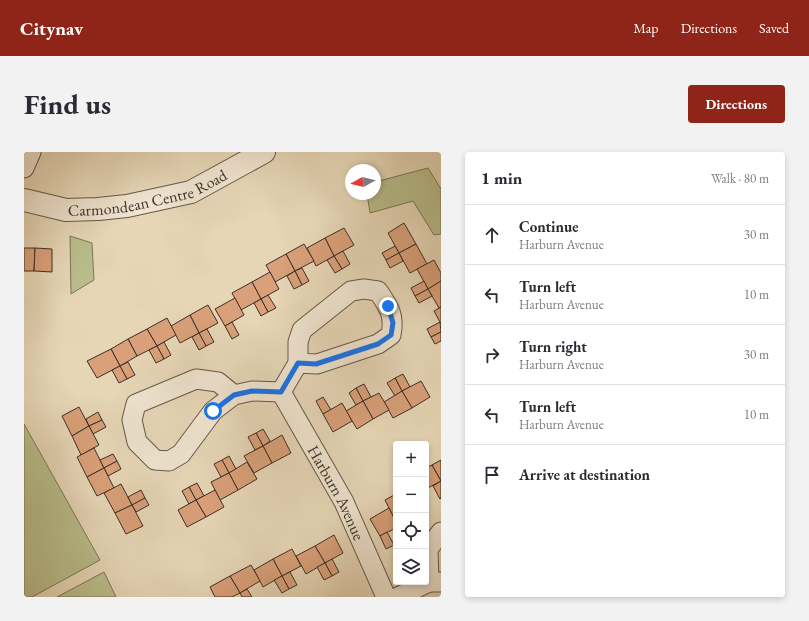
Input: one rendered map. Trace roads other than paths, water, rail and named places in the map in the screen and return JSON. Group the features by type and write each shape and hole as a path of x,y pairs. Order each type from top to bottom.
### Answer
{"street":[{"path":"24,168 31,152"},
{"name":"Carmondean Centre Road","path":"24,200 66,210 127,206 192,192 264,152"},
{"path":"234,395 218,382 196,379 136,404 132,420 137,442 155,460 169,461 181,454 213,411 234,395 252,391 281,392 298,363 298,342 302,330 351,291 364,289 378,291 388,306 393,323 391,335 378,344 316,364 298,363"},
{"name":"Harburn Avenue","path":"281,392 344,502 386,597"},
{"path":"398,597 435,582 428,549 441,532"}]}
